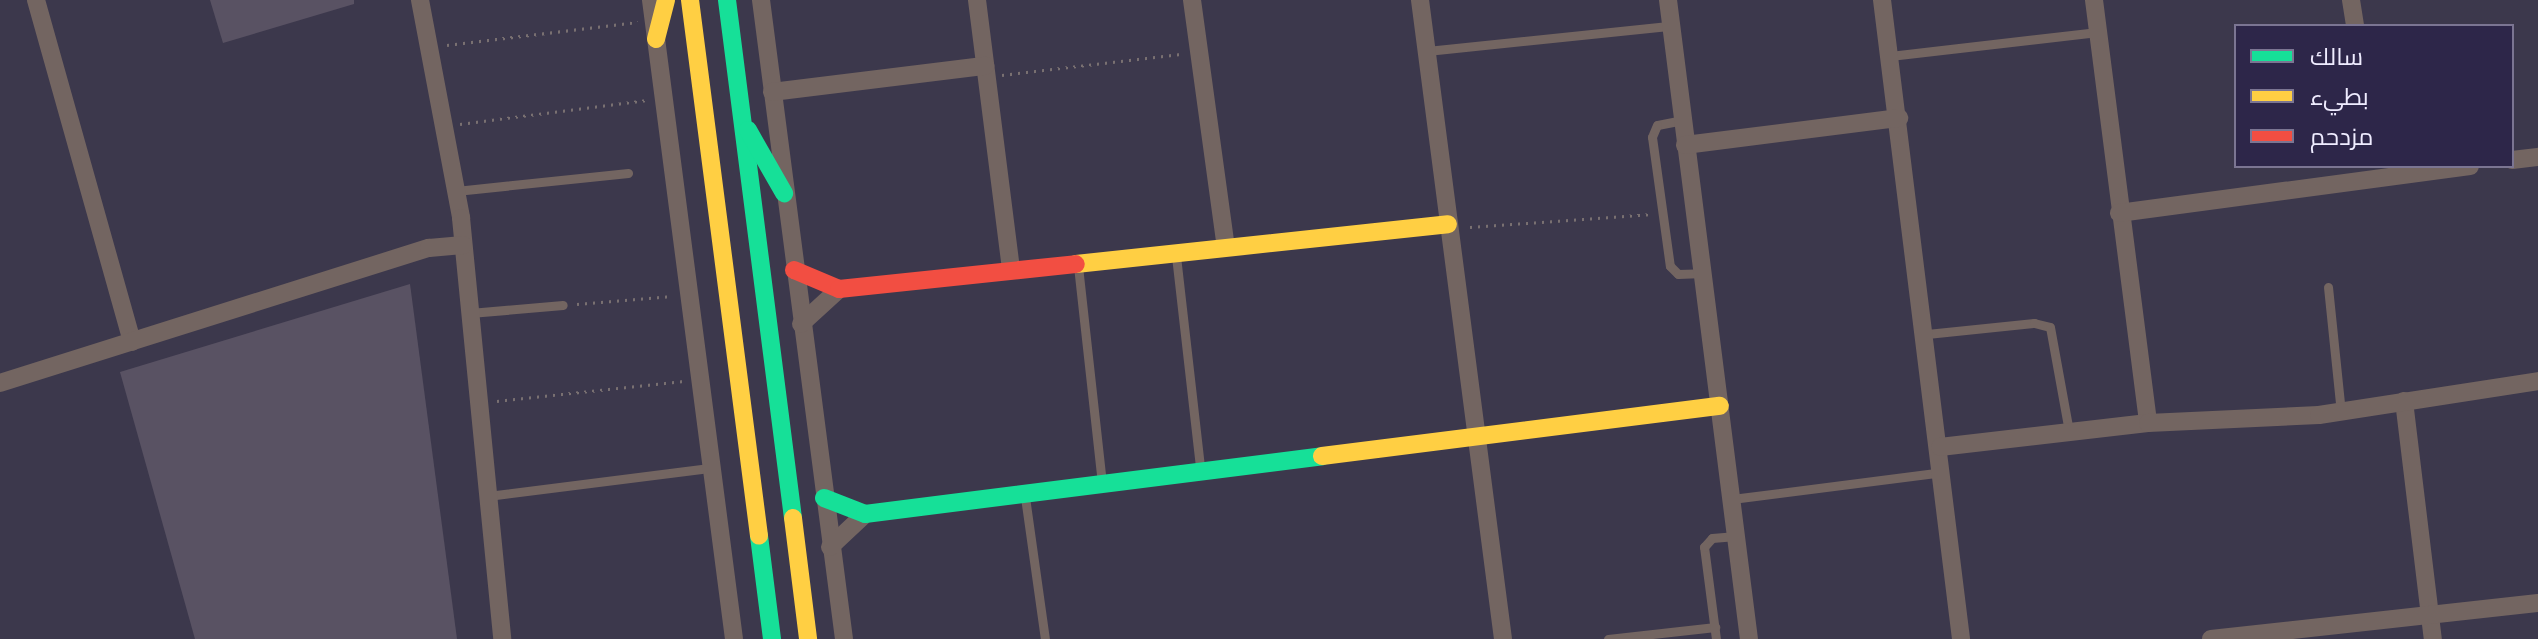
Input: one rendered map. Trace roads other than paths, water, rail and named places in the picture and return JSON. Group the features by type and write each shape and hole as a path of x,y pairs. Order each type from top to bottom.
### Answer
{"street":[{"path":"36,0 132,342"},
{"path":"420,0 440,127 456,191 463,245 502,639"},
{"path":"651,0 731,636"},
{"path":"655,30 666,0"},
{"path":"690,0 772,639"},
{"path":"727,0 808,639"},
{"path":"761,0 844,639"},
{"path":"977,0 1011,270"},
{"path":"1192,0 1226,247"},
{"path":"1420,0 1503,639"},
{"path":"1668,0 1749,639"},
{"path":"1882,0 1927,334 1961,639"},
{"path":"2094,0 2148,423"},
{"path":"2351,0 2355,24"},
{"path":"772,92 986,71"},
{"path":"1685,145 1899,118"},
{"path":"742,119 784,193"},
{"path":"2514,160 2538,157"},
{"path":"2119,213 2376,172 2439,168"},
{"path":"794,270 839,289 1226,247 1448,227"},
{"path":"0,383 429,248 463,245"},
{"path":"801,324 839,289"},
{"path":"1940,447 2148,423 2341,413 2538,381"},
{"path":"2404,401 2433,639"},
{"path":"824,498 838,509 865,514 1475,440 1720,406"},
{"path":"830,547 865,514"},
{"path":"2211,639 2538,603"}],"lane":[{"path":"1427,51 1671,26"},
{"path":"1890,56 2098,32"},
{"path":"1683,120 1657,125 1652,132 1662,213 1670,266 1678,274 1703,273"},
{"path":"456,191 628,173"},
{"path":"1176,253 1200,473"},
{"path":"1078,263 1102,485"},
{"path":"2328,287 2341,413"},
{"path":"469,313 563,305"},
{"path":"1927,334 2034,323 2050,327 2069,432"},
{"path":"488,496 711,468"},
{"path":"1732,499 1943,472"},
{"path":"1025,494 1045,639"},
{"path":"1716,639 1704,547 1712,538 1736,536"},
{"path":"1608,639 1715,627"}]}
